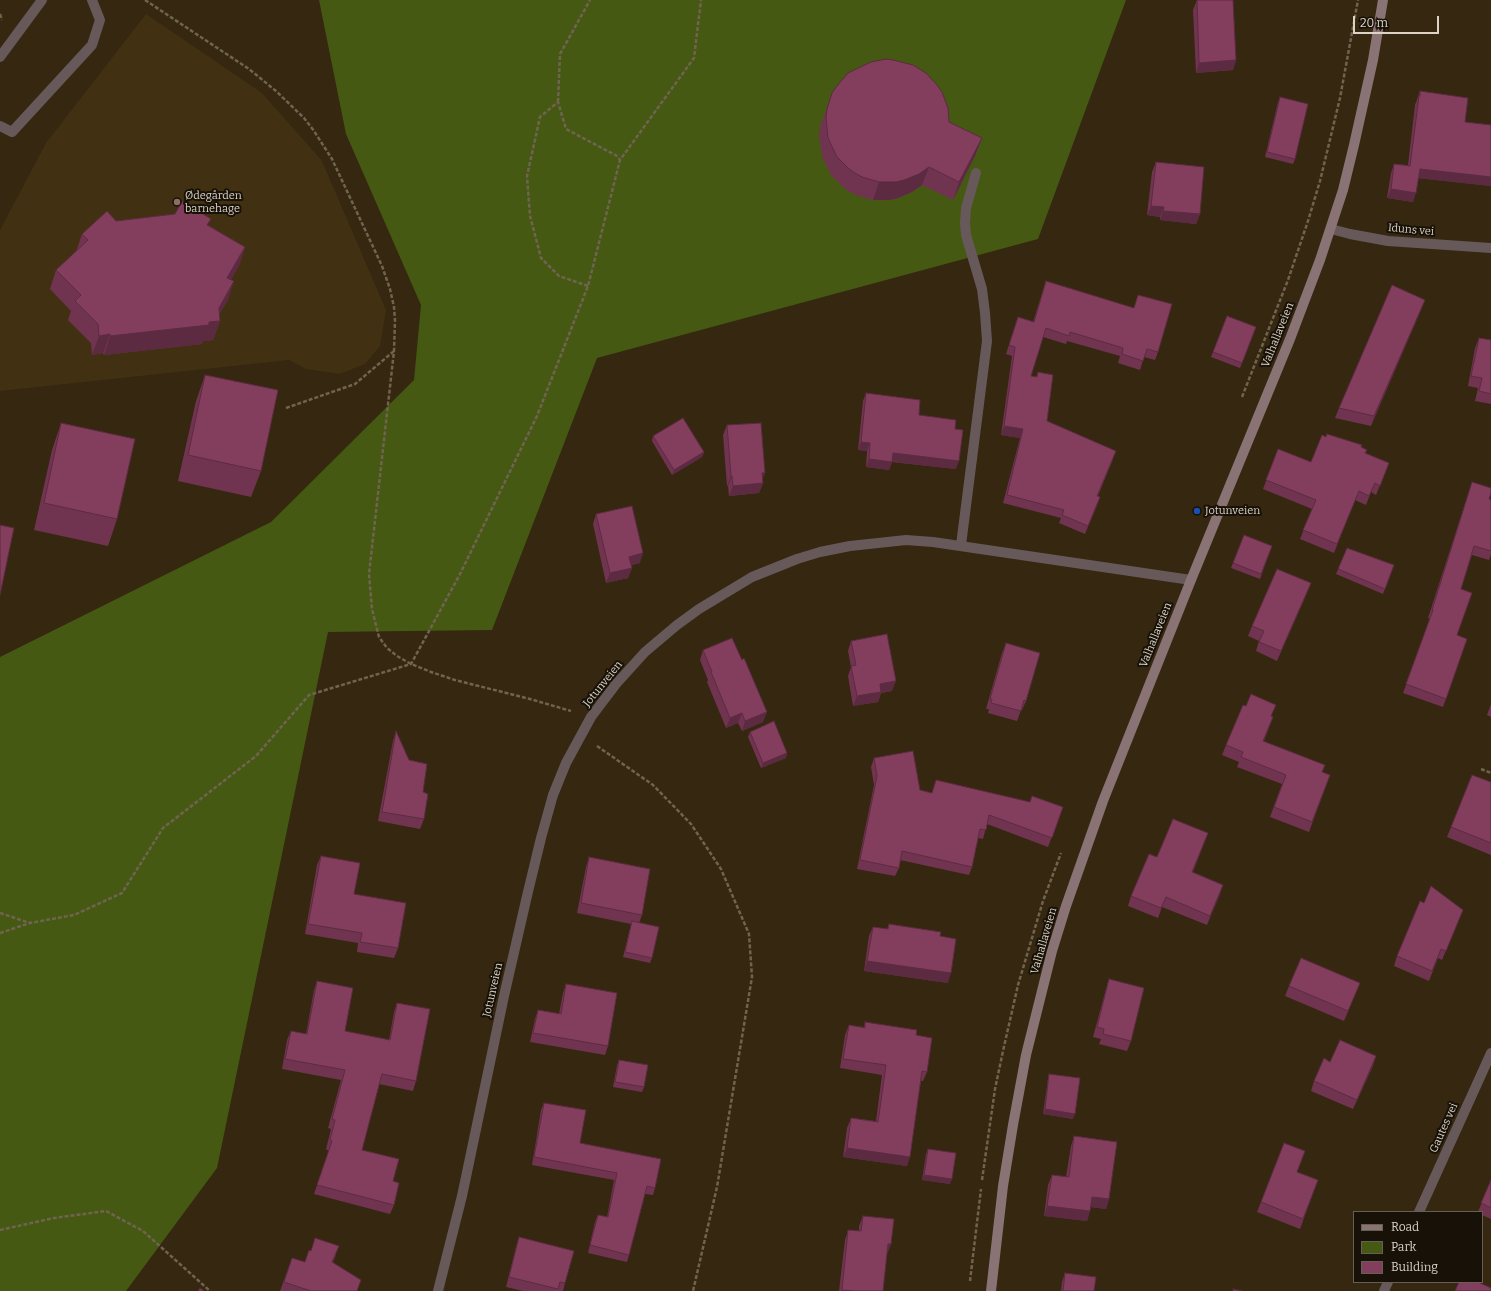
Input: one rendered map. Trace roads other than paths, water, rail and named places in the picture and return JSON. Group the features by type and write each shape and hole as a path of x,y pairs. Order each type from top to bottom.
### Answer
{"street":[{"path":"0,57 42,0"},
{"path":"0,126 12,132 92,45 100,20 92,0"},
{"name":"Valhallaveien","path":"991,1291 1003,1186 1013,1125 1026,1056 1052,951 1103,801 1191,580 1290,339 1331,229 1343,190 1356,138 1373,60 1383,0"},
{"path":"961,545 987,341 982,289 966,235 965,223 966,208 976,173"},
{"name":"Iduns vei","path":"1331,229 1382,240 1491,248"},
{"name":"Jotunveien","path":"438,1291 462,1196 504,996 541,838 554,795 563,770 591,717 630,668 660,639 699,608 752,577 820,552 850,546 906,540 961,545 1191,580"},
{"name":"Gautes vei","path":"1419,1211 1491,1053"}],"place":[{"name":"Ødegården barnehage","path":"177,202"},
{"name":"Jotunveien","path":"1197,511"}]}
